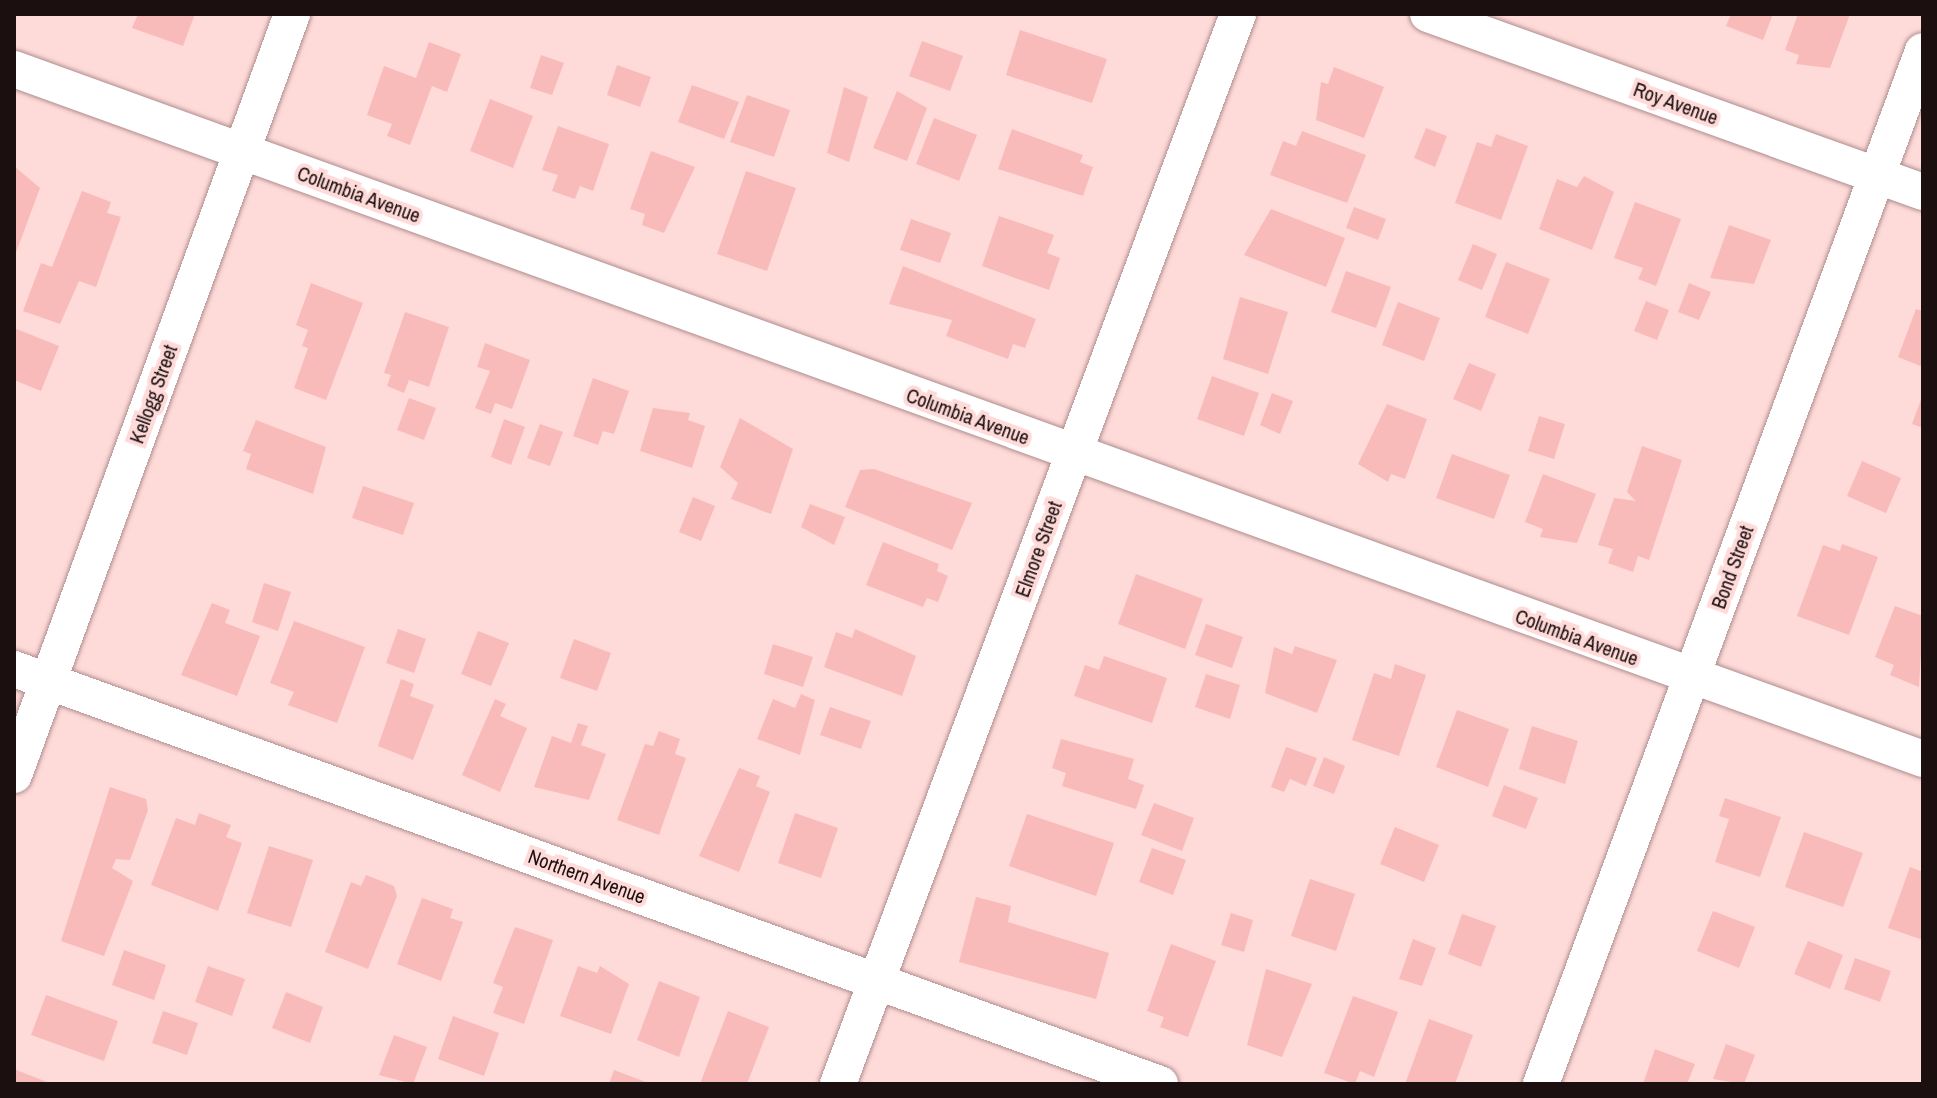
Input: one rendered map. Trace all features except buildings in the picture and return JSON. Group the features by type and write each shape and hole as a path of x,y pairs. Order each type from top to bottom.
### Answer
{"street":[{"name":"Kellogg Street","path":"14,775 292,14"},
{"name":"Elmore Street","path":"838,1084 1238,14"},
{"name":"Roy Avenue","path":"1428,14 1923,192"},
{"name":"Bond Street","path":"1541,1084 1923,51"},
{"name":"Columbia Avenue","path":"14,69 1691,678 1923,759"},
{"name":"Northern Avenue","path":"14,669 1160,1084"}]}
